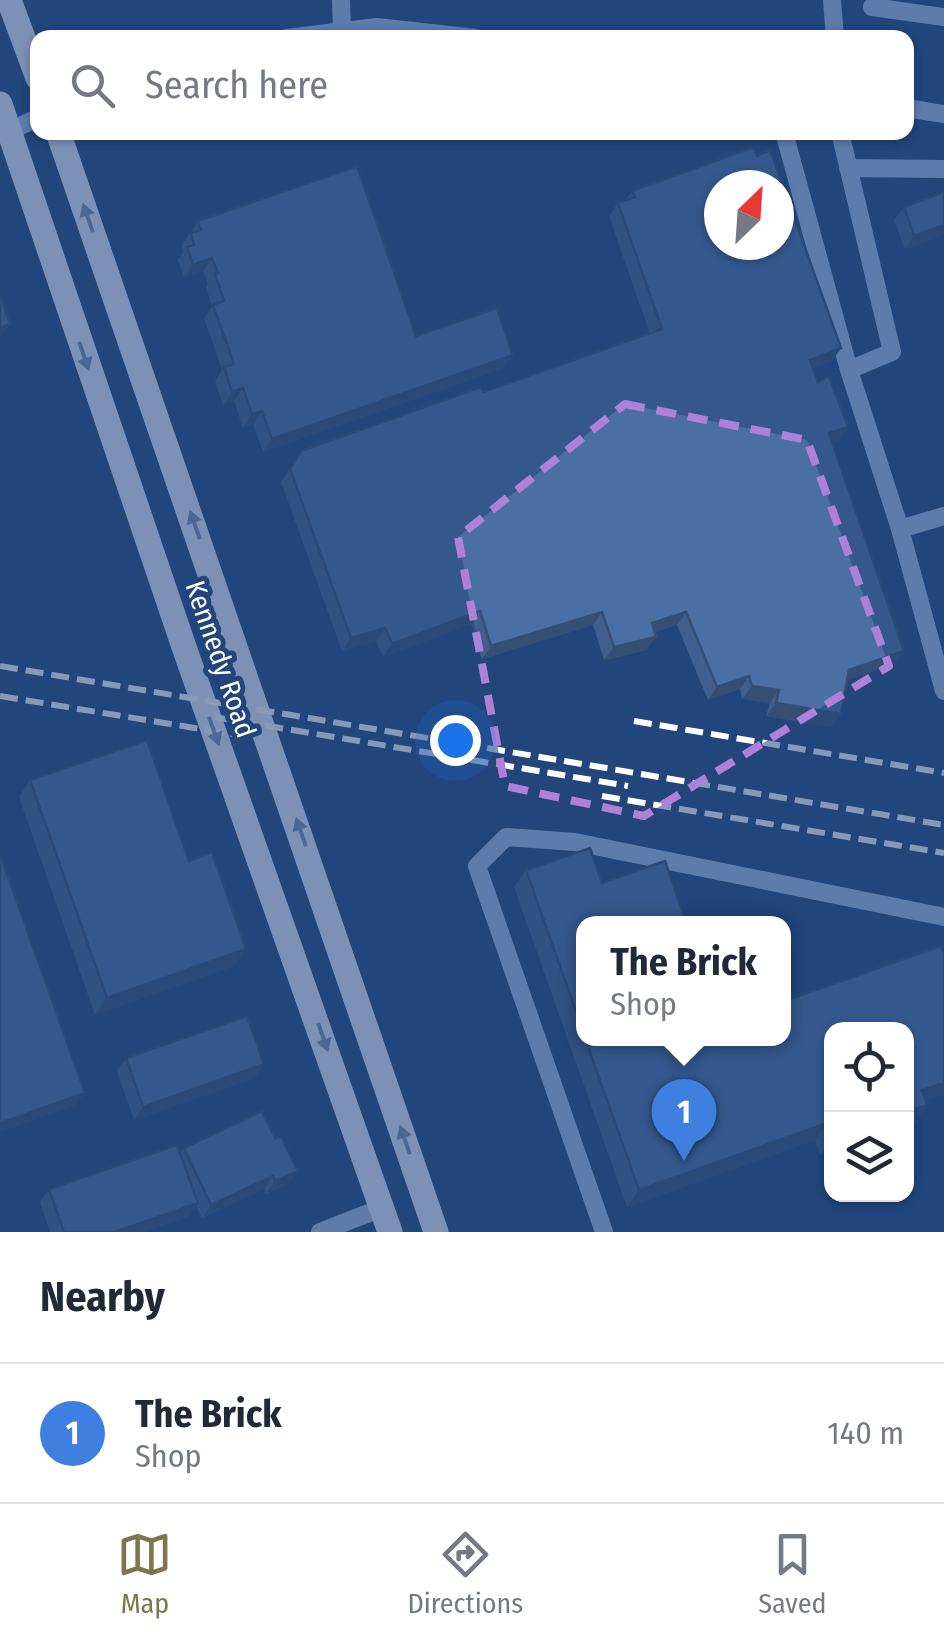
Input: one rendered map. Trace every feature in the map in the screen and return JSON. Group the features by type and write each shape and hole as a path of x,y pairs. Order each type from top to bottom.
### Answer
{"main road":[{"path":"9,0 30,56"},
{"name":"Kennedy Road","path":"0,104 4,133 386,1220"},
{"name":"Kennedy Road","path":"61,140 436,1232"}],"street":[{"path":"341,0 342,30"},
{"path":"832,0 834,30"},
{"path":"872,7 944,18"},
{"path":"349,30 377,26 410,30"},
{"path":"914,109 944,114"},
{"path":"4,133 30,122"},
{"path":"786,140 944,691"},
{"path":"842,140 892,352 849,370"},
{"path":"848,168 944,169"},
{"path":"900,530 944,516"},
{"path":"604,1232 477,866 506,837 574,842 944,917"},
{"path":"320,1232 386,1220"}],"highlighted area":[{"path":"625,404 807,440 889,666 644,816 505,786 458,537"}],"building":[{"path":"754,147 757,156 770,150 777,170 704,170 704,260 794,260 794,217 841,348 810,360 818,382 829,376 848,427 829,433 904,651 849,670 841,714 776,703 779,690 752,686 749,676 717,687 686,612 652,623 656,637 614,647 602,612 491,646 480,611 392,644 385,628 351,638 290,469 301,451 481,387 483,392 662,329 618,203 635,197 632,191"},
{"path":"357,166 416,336 497,308 513,355 272,439 262,411 252,414 243,388 232,392 224,367 234,364 213,305 224,301 215,274 218,273 212,258 193,265 187,247 194,245 191,233 201,230 198,221"},
{"path":"944,192 944,225 914,236 904,207"},
{"path":"0,294 10,324 0,328"},
{"path":"147,740 189,861 212,852 246,949 107,998 30,780"},
{"path":"590,848 602,883 665,861 684,916 576,916 576,1011 526,870"},
{"path":"0,854 85,1093 0,1123"},
{"path":"941,946 944,1083 922,1090 927,1105 914,1109 914,1022 824,1022 824,1124 639,1190 588,1046 791,1046 791,999"},
{"path":"247,1016 264,1064 143,1107 126,1058"},
{"path":"262,1111 275,1138 281,1136 298,1171 275,1181 273,1176 211,1205 184,1148"},
{"path":"177,1145 198,1203 115,1232 64,1232 49,1189"}],"railway":[{"path":"0,666 944,825"},
{"path":"0,696 237,735"},
{"path":"214,717 628,786"},
{"path":"634,721 944,773"},
{"path":"602,796 944,853"}],"place":[{"name":"The Brick","path":"684,1161"}]}
